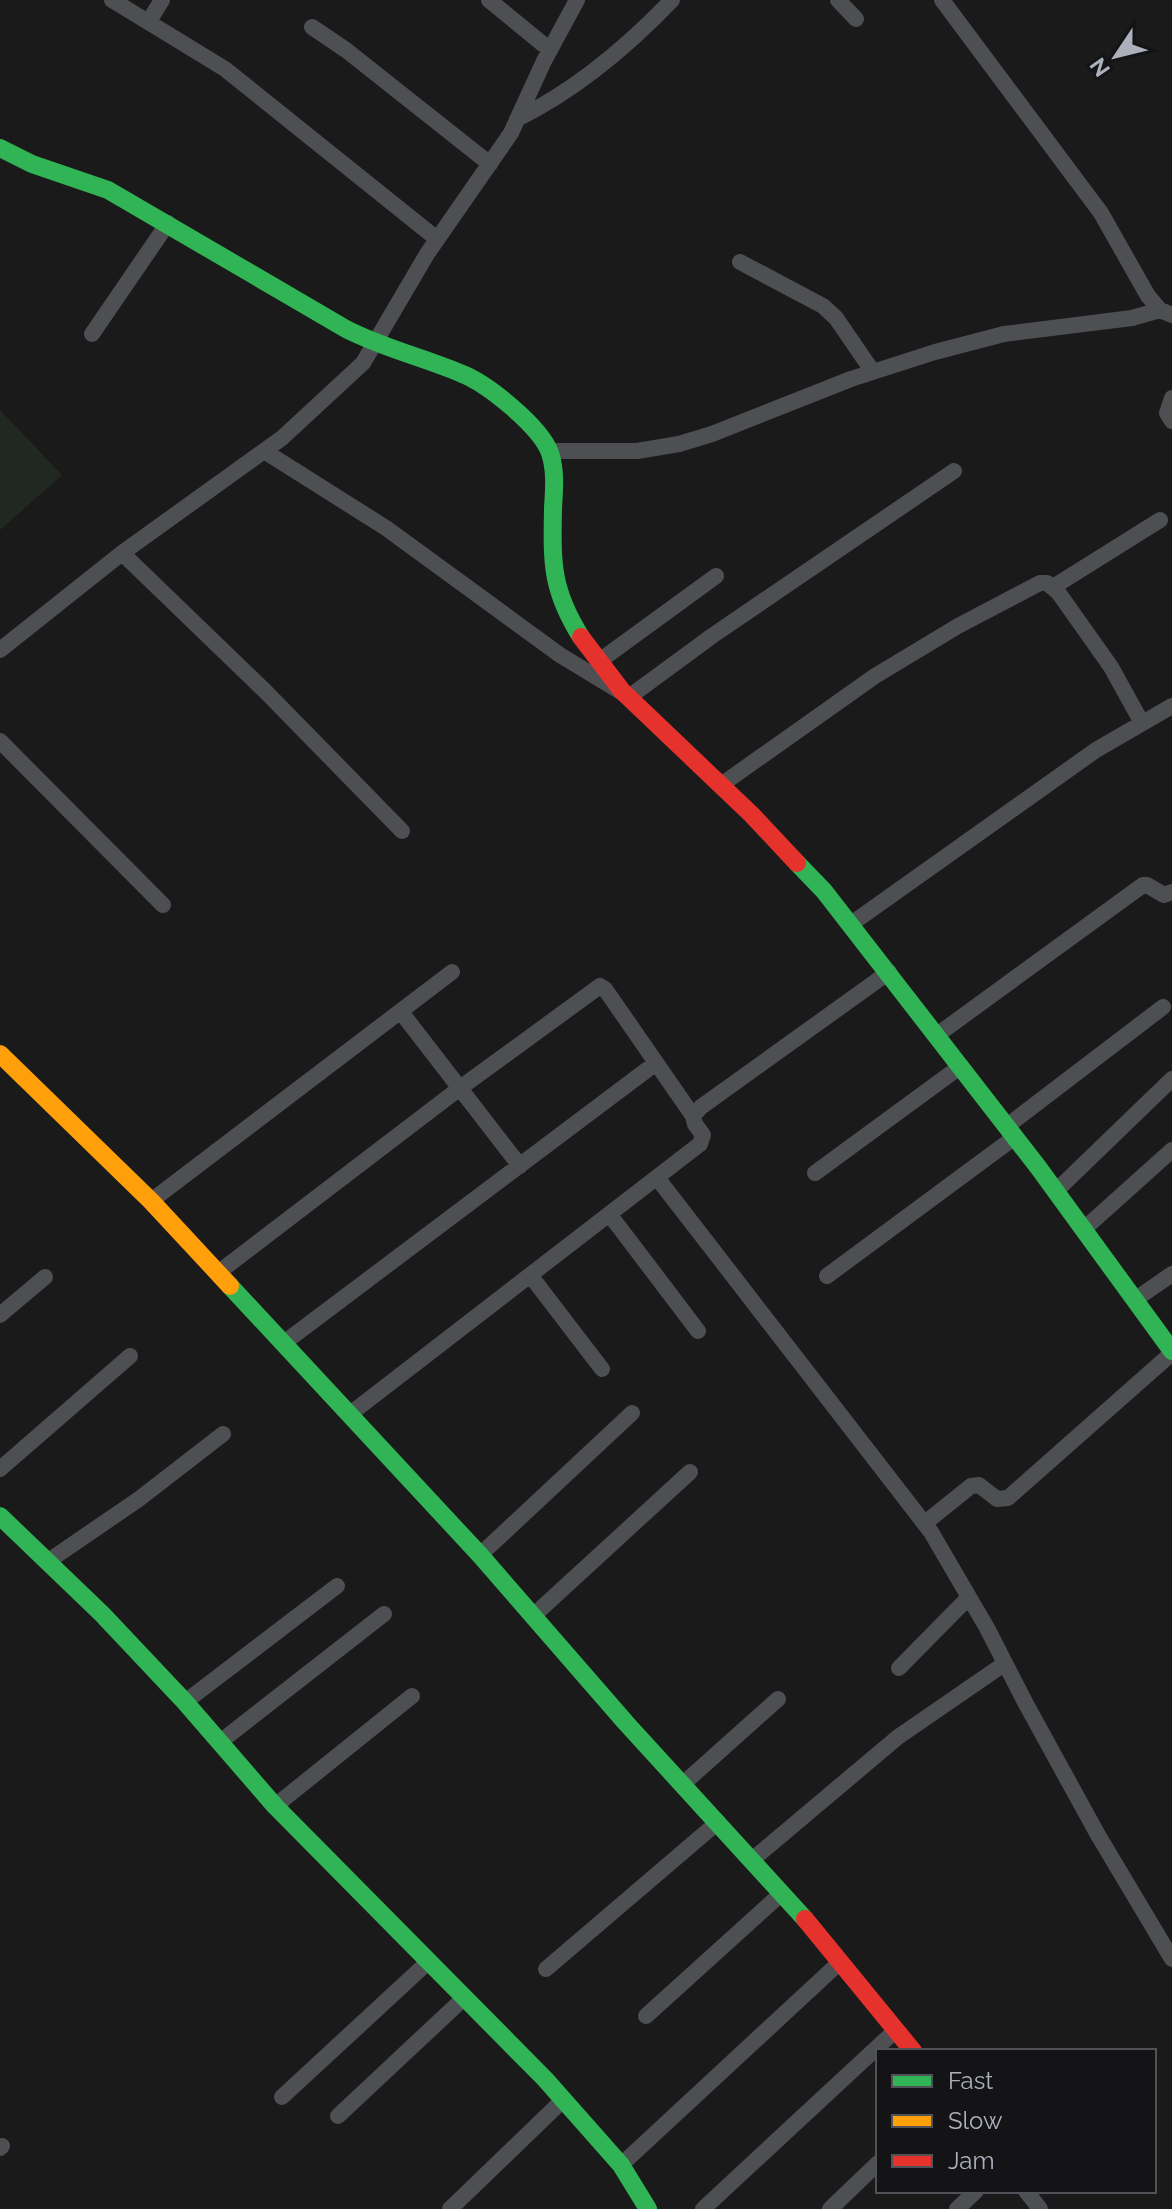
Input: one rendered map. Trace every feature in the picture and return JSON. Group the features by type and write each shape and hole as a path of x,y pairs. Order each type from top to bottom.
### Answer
{"street":[{"path":"112,0 225,69 437,239"},
{"path":"149,21 162,0"},
{"path":"489,0 550,50"},
{"path":"0,650 122,553 282,438 363,363 402,294 517,119 577,0"},
{"path":"517,119 552,102 578,84 672,0"},
{"path":"838,0 856,19"},
{"path":"942,0 1051,142 1101,213 1139,282 1166,313"},
{"path":"312,27 346,50 490,164"},
{"path":"0,148 32,164 108,190 256,278 376,344 464,374 519,413 541,435 554,470 552,565 558,592 568,616 598,662 629,697 794,857 851,924 1011,1131 1172,1352 1008,1498 997,1499 979,1485 971,1486 925,1523"},
{"path":"92,334 168,223"},
{"path":"740,262 823,306 836,318 873,372"},
{"path":"549,451 637,451 679,444 935,352 1004,334 1166,313"},
{"path":"1172,398 1167,413 1172,421"},
{"path":"264,451 386,528 560,655 629,697"},
{"path":"629,697 712,636 954,471"},
{"path":"1053,587 1160,520"},
{"path":"122,553 266,692 402,831"},
{"path":"598,662 716,576"},
{"path":"721,785 834,703 929,643 1040,583 1053,587 1111,667 1142,723"},
{"path":"851,924 1096,750 1172,706"},
{"path":"0,741 163,905"},
{"path":"937,1035 1143,885 1164,895 1172,892"},
{"path":"151,1201 452,972"},
{"path":"693,1116 701,1107 889,972"},
{"path":"219,1272 460,1088 600,986 605,989 693,1116 704,1140 658,1179 350,1414"},
{"path":"827,1276 1163,1007"},
{"path":"401,1012 520,1166"},
{"path":"0,1054 151,1201 285,1342 480,1555 626,1723 753,1859 911,2049"},
{"path":"285,1342 656,1063"},
{"path":"815,1173 961,1066"},
{"path":"1056,1191 1172,1079"},
{"path":"1084,1229 1172,1150"},
{"path":"658,1179 925,1523 969,1597 1098,1835 1172,1959"},
{"path":"610,1215 698,1331"},
{"path":"1136,1299 1172,1274"},
{"path":"530,1275 602,1369"},
{"path":"0,1315 45,1277"},
{"path":"0,1469 130,1356"},
{"path":"480,1555 632,1413"},
{"path":"47,1562 139,1499 223,1434"},
{"path":"533,1616 690,1472"},
{"path":"0,1516 102,1614 185,1702 275,1806 563,2100 621,2165 648,2209"},
{"path":"185,1702 337,1586"},
{"path":"899,1668 969,1597"},
{"path":"220,1742 384,1614"},
{"path":"753,1859 898,1737 1004,1664"},
{"path":"275,1806 412,1696"},
{"path":"683,1784 778,1699"},
{"path":"546,1969 718,1822"},
{"path":"646,2016 782,1893"},
{"path":"282,2097 428,1962"},
{"path":"621,2165 840,1962"},
{"path":"338,2116 464,1998"},
{"path":"703,2209 896,2030"},
{"path":"450,2209 563,2100"},
{"path":"830,2209 876,2165"},
{"path":"957,2209 974,2193"}],"shaded area":[{"path":"0,410 62,475 0,530"}],"traffic: fast":[{"path":"0,148 32,164 108,190 346,329 471,378 512,407 536,431 550,453 554,474 555,575 564,604 581,637"},
{"path":"797,863 824,891 1038,1167 1172,1351"},
{"path":"230,1286 480,1555 626,1723 805,1919"},
{"path":"0,1516 102,1614 185,1702 275,1806 545,2079 621,2165 648,2209"}],"traffic: slow":[{"path":"0,1054 151,1201 230,1286"}],"traffic: jam":[{"path":"581,637 622,691 752,815 797,863"},
{"path":"805,1919 911,2049"}]}
